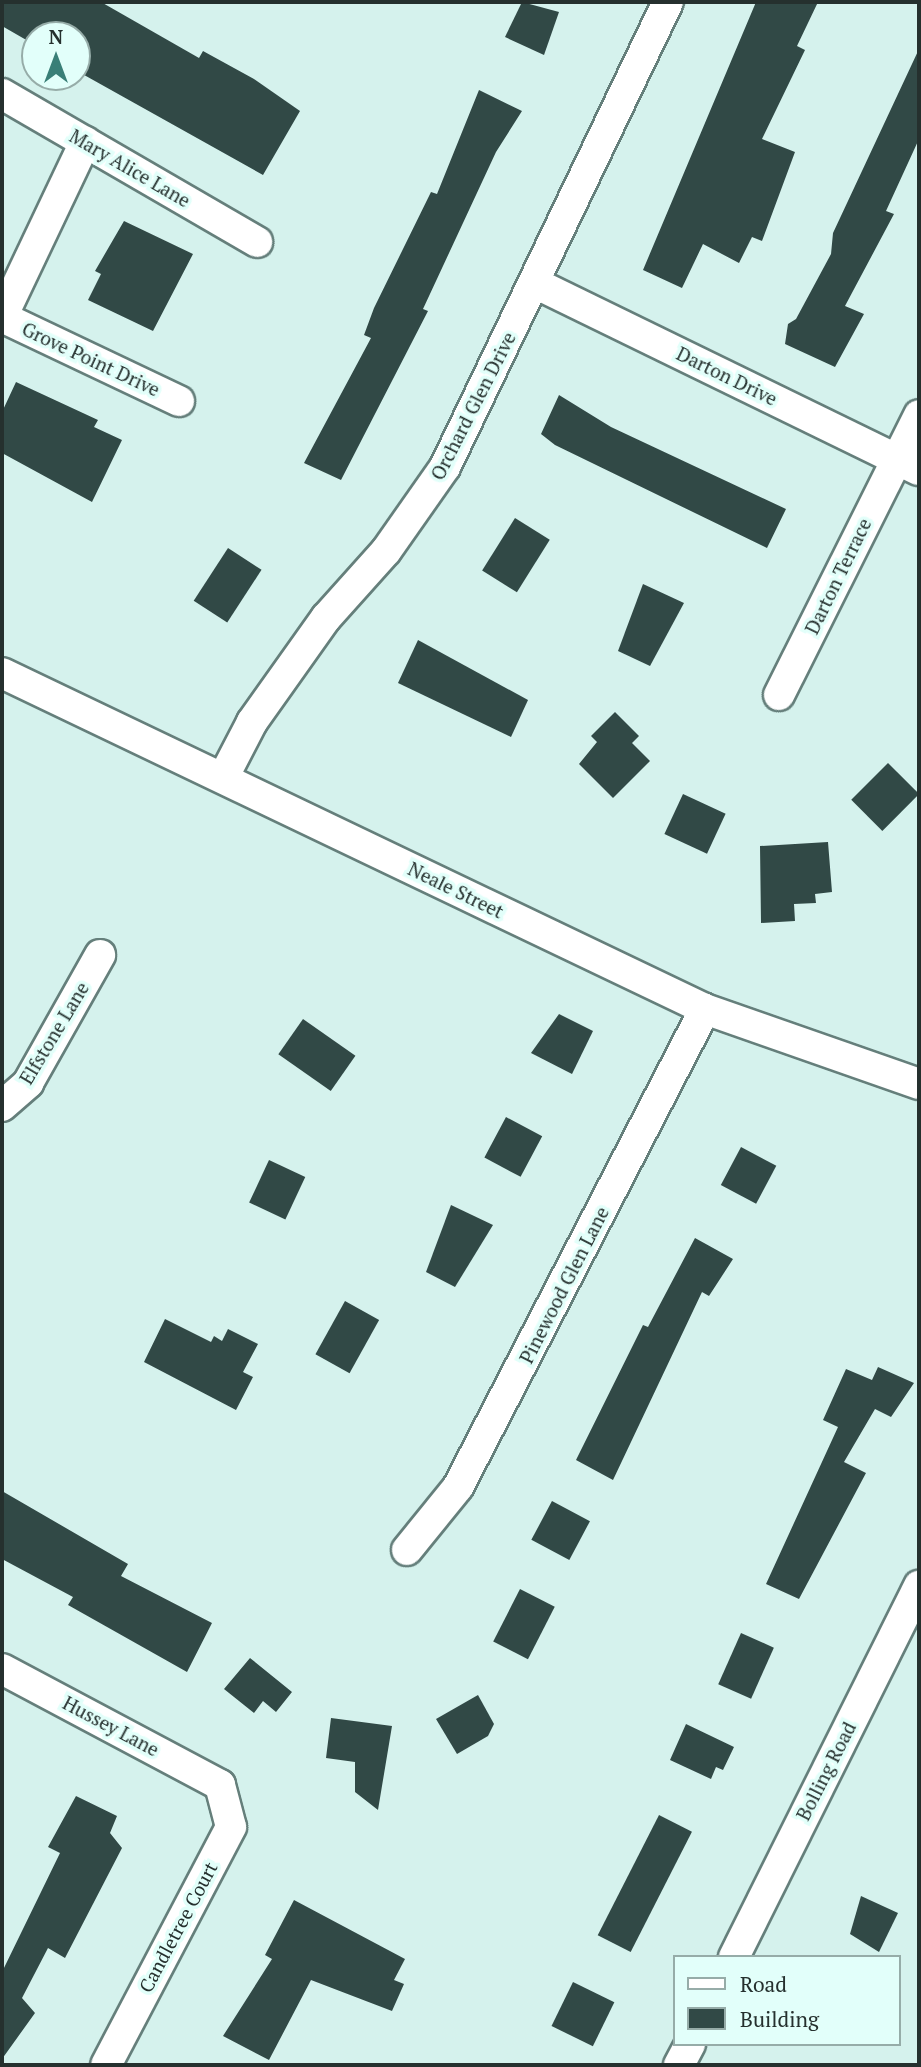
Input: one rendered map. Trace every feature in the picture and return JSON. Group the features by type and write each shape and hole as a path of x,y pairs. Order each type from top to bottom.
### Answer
{"street":[{"name":"Orchard Glen Drive","path":"223,778 252,722 326,618 386,551 445,467 668,2"},
{"name":"Mary Alice Lane","path":"2,94 257,242"},
{"path":"2,317 85,142"},
{"name":"Darton Drive","path":"535,283 908,464"},
{"name":"Grove Point Drive","path":"2,317 179,401"},
{"name":"Darton Terrace","path":"779,695 908,464 919,415"},
{"name":"Neale Street","path":"2,673 705,1009 919,1084"},
{"name":"Elfstone Lane","path":"2,1106 28,1083 100,955"},
{"name":"Pinewood Glen Lane","path":"407,1550 458,1488 705,1009"},
{"name":"Bolling Road","path":"735,1955 915,1602"},
{"name":"Hussey Lane","path":"2,1669 220,1785"},
{"name":"Candletree Court","path":"106,2065 231,1827 220,1785"},
{"path":"679,2065 689,2046"}],"building":[{"path":"2,2 101,2 199,58 203,51 254,79 300,111 263,175 91,79 91,21 21,21 21,37 2,26"},
{"path":"522,2 559,12 544,55 505,37"},
{"path":"756,2 818,2 797,46 805,50 762,139 795,152 762,241 752,237 739,263 703,244 682,288 643,270"},
{"path":"919,49 919,139 886,211 894,214 845,306 864,314 835,367 785,344 788,324 796,319 831,254 833,233"},
{"path":"479,90 522,111 496,152 423,309 428,311 341,480 304,463 371,338 364,335 374,308 431,192 437,194"},
{"path":"124,221 193,254 153,331 88,300 101,274 95,271"},
{"path":"16,382 98,420 94,427 122,440 92,502 2,453 2,412"},
{"path":"559,395 611,427 786,509 767,548 555,445 541,434"},
{"path":"515,518 550,540 517,592 482,571"},
{"path":"228,548 262,570 227,623 194,601"},
{"path":"643,584 684,603 650,666 618,651"},
{"path":"418,640 528,700 511,737 398,683"},
{"path":"615,712 639,736 632,743 650,761 613,798 579,764 597,742 591,736"},
{"path":"888,763 919,794 882,831 851,800"},
{"path":"683,794 726,814 707,854 664,834"},
{"path":"828,842 832,892 815,894 816,903 794,904 795,921 761,923 760,846"},
{"path":"559,1014 593,1031 572,1074 531,1053"},
{"path":"303,1019 355,1056 331,1091 278,1054"},
{"path":"506,1117 542,1136 521,1177 484,1158"},
{"path":"741,1147 776,1166 756,1204 721,1185"},
{"path":"269,1160 305,1177 285,1220 249,1203"},
{"path":"451,1205 493,1225 455,1287 426,1272"},
{"path":"695,1238 733,1259 709,1296 702,1292 613,1480 576,1460 643,1325 648,1327"},
{"path":"345,1301 379,1320 350,1373 315,1354"},
{"path":"165,1319 211,1342 214,1336 222,1341 228,1329 258,1344 243,1372 253,1377 236,1410 144,1362"},
{"path":"878,1367 914,1383 891,1417 875,1409 844,1462 866,1473 799,1599 766,1584 838,1427 823,1420 846,1369 872,1380"},
{"path":"2,1491 128,1564 121,1576 212,1623 187,1672 68,1605 73,1597 2,1559"},
{"path":"552,1501 590,1521 569,1560 531,1540"},
{"path":"520,1589 555,1607 528,1659 493,1642"},
{"path":"741,1633 774,1648 751,1699 718,1684"},
{"path":"250,1658 292,1692 276,1712 263,1701 254,1713 224,1689"},
{"path":"478,1695 494,1724 488,1736 457,1754 436,1719"},
{"path":"331,1718 392,1726 378,1810 355,1792 355,1762 326,1758"},
{"path":"686,1724 734,1747 723,1770 716,1767 711,1779 670,1760"},
{"path":"76,1796 117,1816 110,1833 122,1848 65,1958 48,1948 22,1998 35,2013 2,2059 2,1972 60,1853 48,1847"},
{"path":"659,1815 692,1832 631,1952 598,1935"},
{"path":"861,1896 898,1913 879,1952 850,1934"},
{"path":"294,1900 405,1959 394,1980 404,1984 392,2011 311,1980 269,2060 223,2036 272,1959 265,1955"},
{"path":"573,1982 614,2002 593,2046 552,2026"}]}
